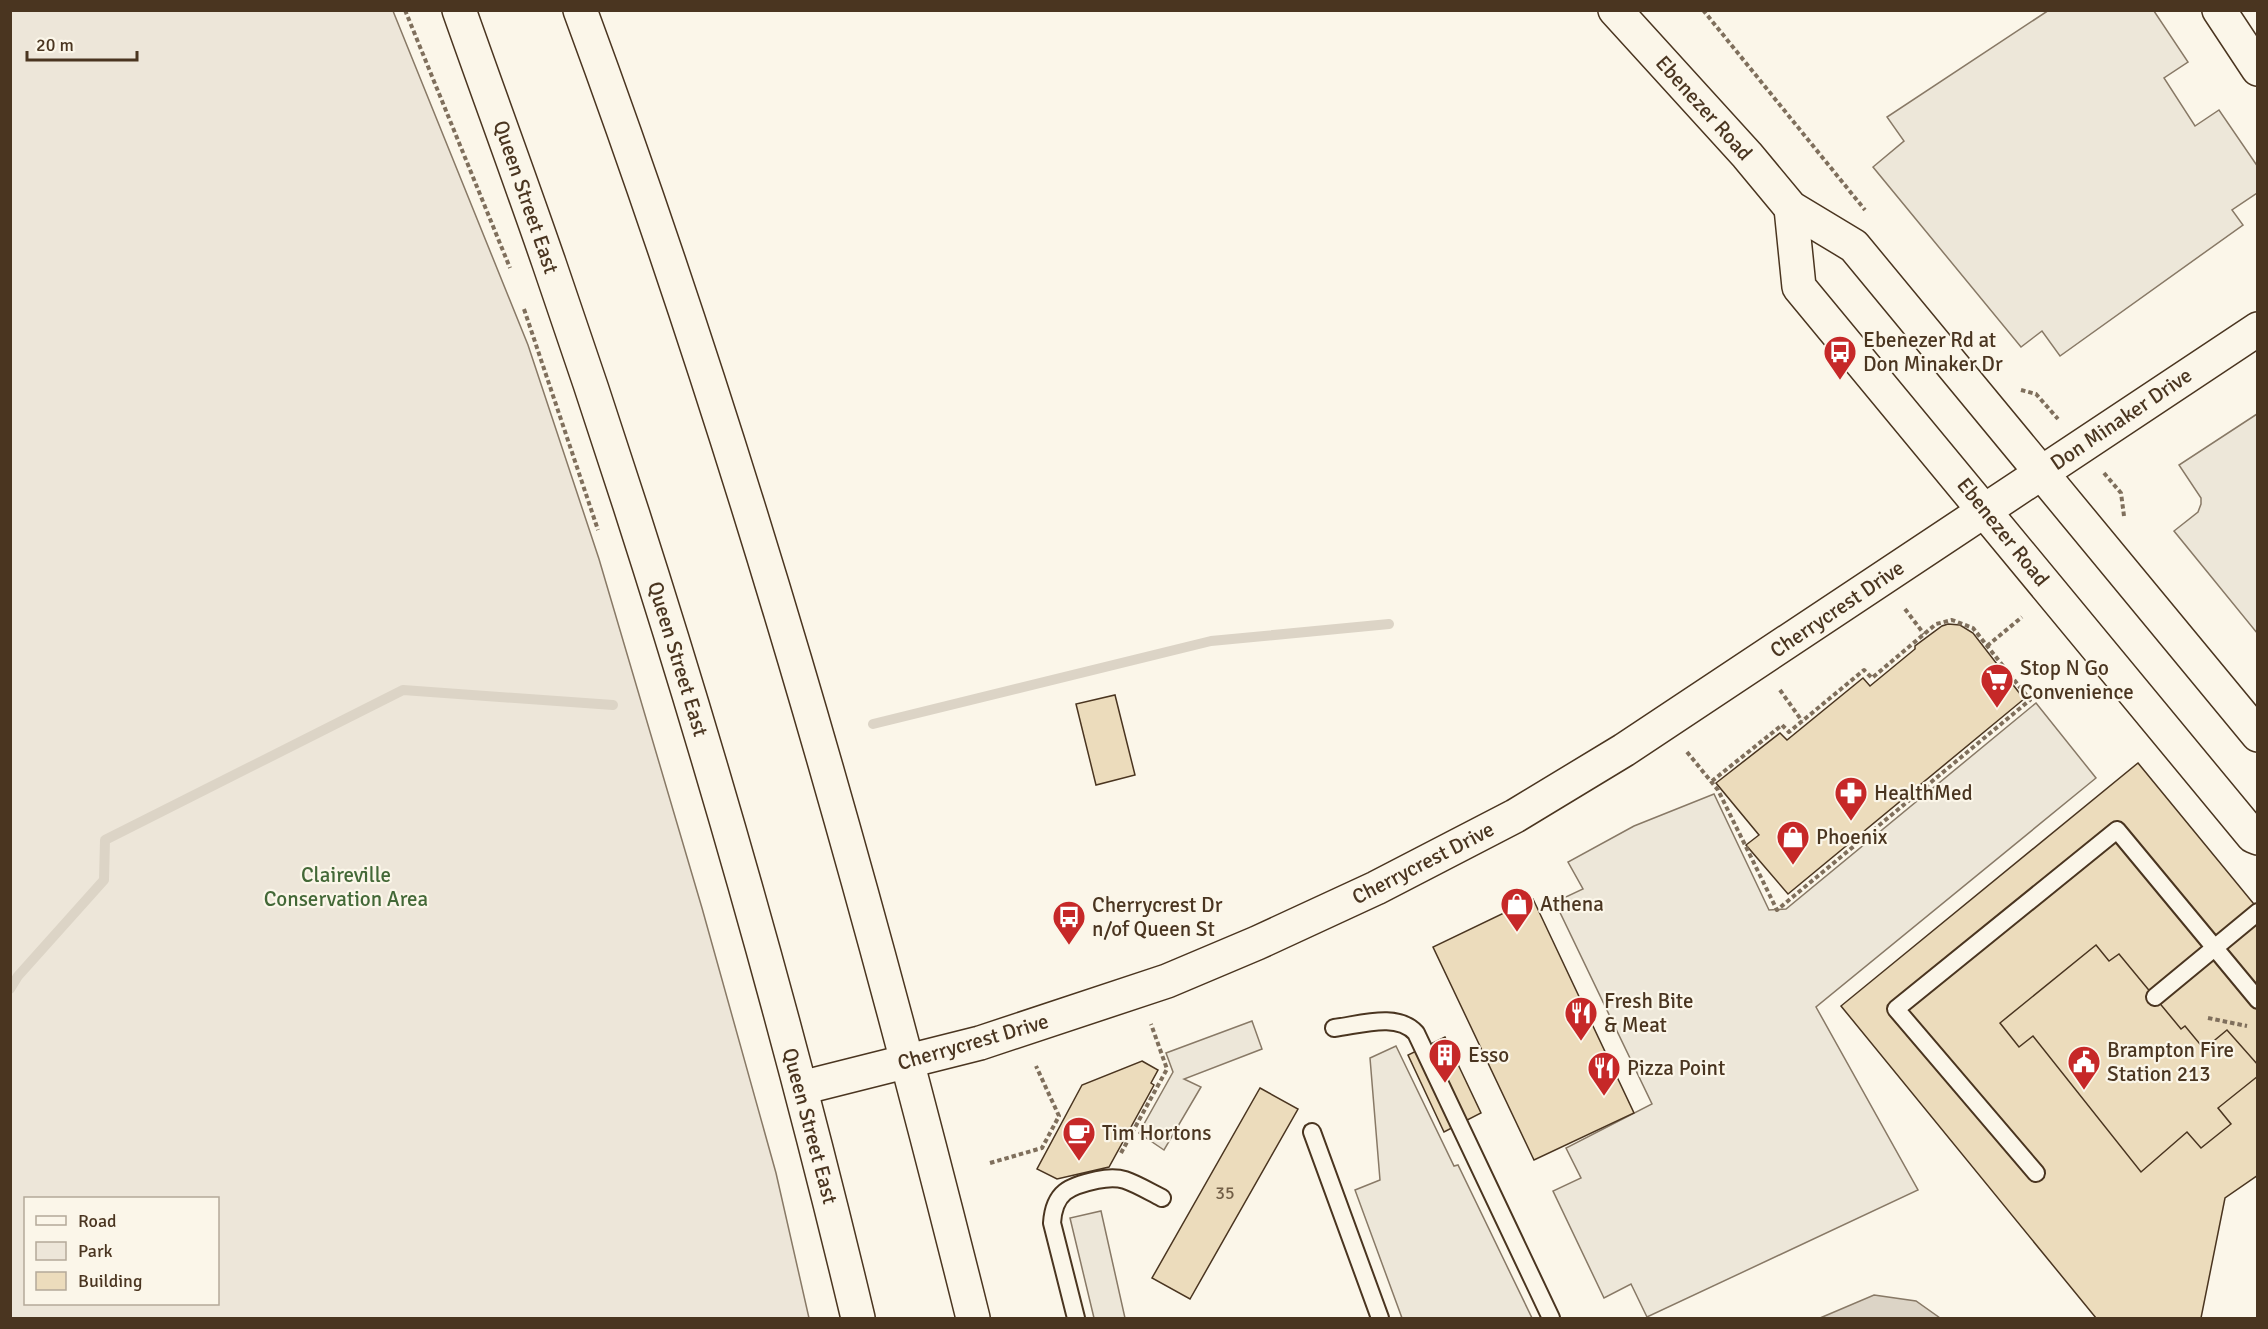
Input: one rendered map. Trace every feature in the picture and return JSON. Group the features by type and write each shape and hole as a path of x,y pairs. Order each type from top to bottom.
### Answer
{"main road":[{"name":"Queen Street East","path":"459,10 550,264 642,543 714,776 801,1088 858,1318"},
{"path":"580,10 686,315 825,762 907,1061 973,1318"},
{"name":"Ebenezer Road","path":"1615,10 1747,155 1791,208 1854,246 2258,735"},
{"path":"2219,10 2258,69"},
{"name":"Ebenezer Road","path":"1791,208 1799,287 2253,836 2258,838"},
{"name":"Don Minaker Drive","path":"1985,510 2258,329"},
{"name":"Cherrycrest Drive","path":"801,1088 980,1042 1167,981 1257,943 1376,888 1515,816 1624,750 1985,510"}],"lane":[{"path":"2036,1173 1896,1009 2117,830 2258,1000"},
{"path":"2155,997 2258,912"},
{"path":"1334,1028 1398,1022 1408,1024 1416,1033 1551,1318"},
{"path":"1312,1132 1380,1318"},
{"path":"1076,1318 1052,1223 1053,1207 1063,1193 1076,1185 1110,1178 1124,1179 1162,1198"}],"path":[{"path":"405,10 511,270"},
{"path":"522,303 600,539"},
{"path":"1905,609 1924,634"},
{"path":"1987,646 2022,617"},
{"path":"1686,751 1712,781 1777,910 2030,700 1973,628 1952,620 1936,624 1872,678 1864,670 1789,732 1782,725 1712,781"},
{"path":"1780,690 1802,721"},
{"path":"2208,1018 2250,1027"},
{"path":"1116,1162 1167,1069 1151,1024"},
{"path":"990,1163 1042,1148 1059,1116 1036,1066"}],"green space":[{"name":"Claireville Conservation Area","path":"10,11 393,11 528,345 599,559 702,908 776,1173 809,1318 11,1318"}],"shaded area":[{"path":"2049,10 2154,11 2188,62 2164,78 2195,126 2219,110 2258,167 2257,193 2232,210 2243,225 2060,356 2042,331 2021,347 1873,167 1904,141 1887,117"},
{"path":"2257,414 2257,633 2174,531 2198,512 2201,504 2201,498 2179,465"},
{"path":"2036,703 2096,778 1816,1007 1918,1190 1647,1317 1631,1284 1604,1298 1553,1191 1581,1178 1566,1148 1652,1104 1555,902 1583,889 1568,862 1634,826 1714,794 1769,910 1786,909"},
{"path":"1252,1021 1262,1049 1184,1079 1201,1087 1164,1150 1139,1133 1173,1072 1166,1053"},
{"path":"1396,1046 1454,1166 1458,1165 1532,1318 1402,1318 1355,1190 1380,1180 1370,1058"},
{"path":"1101,1211 1125,1318 1094,1318 1070,1218"},
{"path":"1874,1295 1916,1301 1940,1318 1820,1318"}],"building":[{"path":"1948,624 1960,625 1973,633 2024,699 1788,894 1746,845 1759,835 1716,783 1780,733 1787,740 1863,678 1870,686 1915,649 1915,646"},
{"path":"1115,695 1135,775 1096,785 1076,704"},
{"name":"Brampton Fire Station 213","path":"2138,763 2258,909 2258,1175 2225,1198 2201,1318 2096,1318 1841,1006"},
{"path":"1533,899 1634,1113 1534,1160 1433,947"},
{"name":"Brampton Fire Station 213","path":"2096,945 2109,961 2119,954 2181,1029 2185,1026 2204,1049 2227,1030 2258,1065 2258,1076 2218,1108 2231,1124 2201,1148 2187,1132 2141,1172 2033,1036 2019,1047 2000,1023"},
{"name":"Esso","path":"1445,1037 1481,1113 1444,1132 1408,1055"},
{"path":"1142,1061 1158,1070 1151,1083 1154,1085 1109,1167 1057,1179 1037,1169 1082,1085"},
{"path":"1260,1088 1298,1109 1190,1299 1152,1278"}],"waterway":[{"path":"873,724 1211,641 1389,624"},
{"path":"10,989 18,976 104,880 105,840 403,690 613,705"}],"place":[{"name":"Ebenezer Rd at Don Minaker Dr","path":"1840,381"},
{"name":"Stop N Go Convenience","path":"1997,709"},
{"name":"HealthMed","path":"1851,822"},
{"name":"Phoenix","path":"1793,866"},
{"name":"Athena","path":"1517,933"},
{"name":"Cherrycrest Dr n/of Queen St","path":"1069,946"},
{"name":"Fresh Bite & Meat","path":"1581,1042"},
{"name":"Esso","path":"1445,1084"},
{"name":"Brampton Fire Station 213","path":"2084,1091"},
{"name":"Pizza Point","path":"1604,1097"},
{"name":"Tim Hortons","path":"1079,1162"}]}
